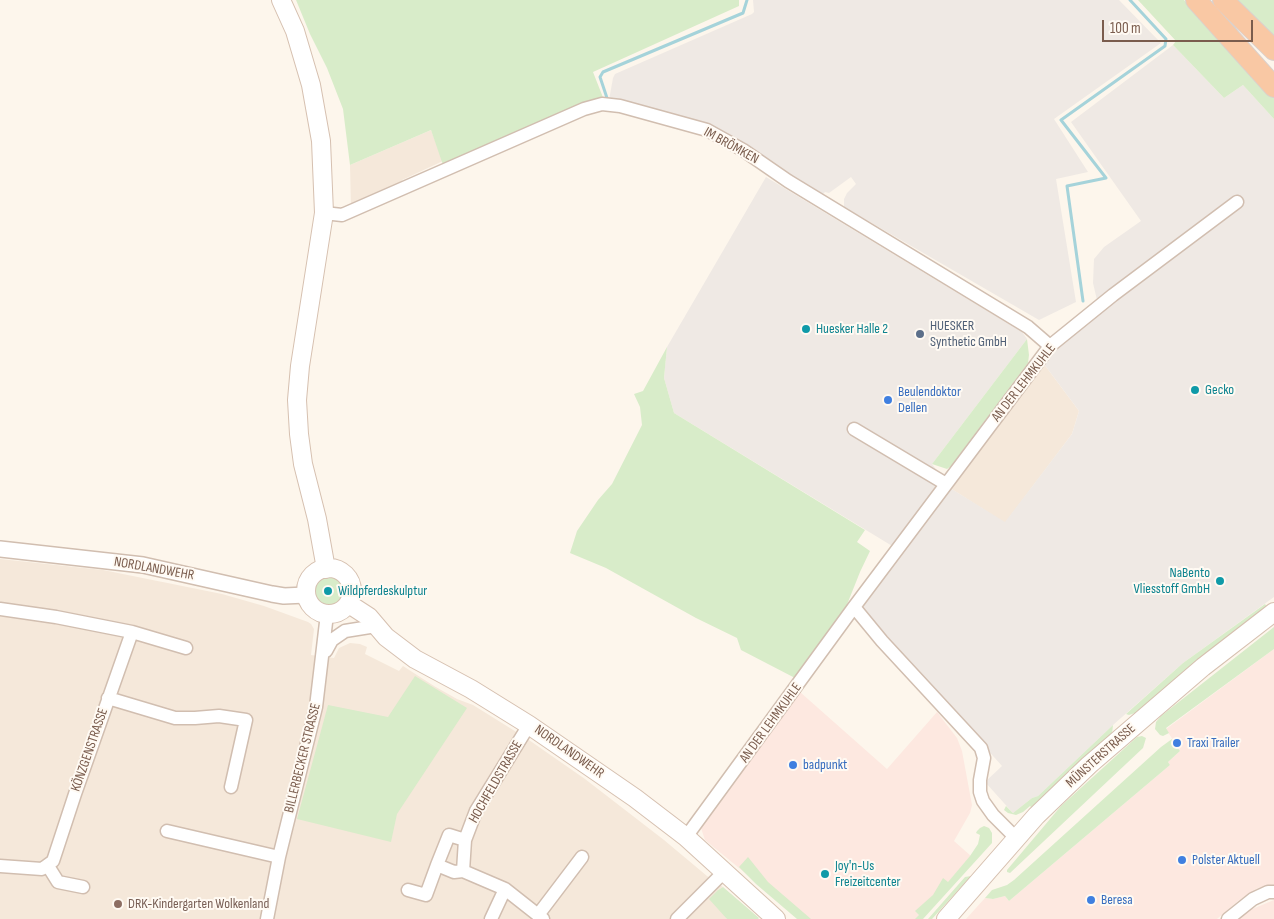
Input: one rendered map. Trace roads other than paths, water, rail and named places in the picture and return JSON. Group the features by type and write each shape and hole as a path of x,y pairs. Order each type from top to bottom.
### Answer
{"highway":[{"path":"1223,0 1274,50"},
{"path":"1198,3 1274,69"},
{"path":"1198,3 1274,87"}],"main road":[{"path":"280,0 295,31 311,85 321,141 324,214 300,366 297,400 303,464 317,519 326,568"},
{"path":"326,568 340,571 351,582 352,597 349,604 340,612 328,614 314,608 306,595 306,588 313,575 326,568"},
{"name":"NORDLANDWEHR","path":"349,604 369,617 396,646 415,659 529,725 635,798 686,837 776,919"},
{"name":"MÜNSTERSTRASSE","path":"946,919 1036,816 1088,765 1203,667 1274,612"}],"street":[{"name":"IM BRÖMKEN","path":"324,214 342,215 584,109 602,104 620,106 707,130 744,150 788,181 1028,328 1050,346"},
{"name":"AN DER LEHMKUHLE","path":"686,837 854,607 1050,346 1237,202"},
{"path":"854,429 946,484"},
{"name":"NORDLANDWEHR","path":"0,549 143,565 272,594 284,596 306,595"},
{"path":"854,607 882,641 981,748 984,758 980,780 982,802 1016,838"},
{"path":"0,609 56,617 132,632 186,648"},
{"name":"BILLERBECKER STRASSE","path":"267,919 279,857 311,732 328,614"},
{"name":"BILLERBECKER STRASSE","path":"323,657 332,640 344,631 376,626"},
{"name":"KÖNZGENSTRASSE","path":"48,866 56,855 75,794 132,632"},
{"path":"108,698 175,718 220,716 246,720 231,787"},
{"name":"HOCHFELDSTRASSE","path":"464,871 465,840 476,811 529,725"},
{"path":"167,830 279,857"},
{"name":"HOCHFELDSTRASSE","path":"408,890 426,895 449,836 465,840"},
{"path":"437,865 454,872 464,871 505,889 540,917 582,857"},
{"path":"0,866 34,870 48,866 58,882 83,887"},
{"path":"677,919 725,871"},
{"path":"491,919 505,889"},
{"path":"1228,919 1252,900 1268,892 1274,892"}],"waterway":[{"path":"607,98 600,77 603,72 743,13 747,0"},
{"path":"1083,301 1067,186 1106,178 1061,120 1165,46 1166,39 1130,0"}],"place":[{"name":"Huesker Halle 2","path":"806,329"},
{"name":"HUESKER Synthetic GmbH","path":"920,334"},
{"name":"Gecko","path":"1195,390"},
{"name":"Beulendoktor Dellen","path":"888,400"},
{"name":"NaBento Vliesstoff GmbH","path":"1220,581"},
{"name":"Wildpferdeskulptur","path":"328,591"},
{"name":"Traxi Trailer","path":"1177,743"},
{"name":"badpunkt","path":"793,765"},
{"name":"Polster Aktuell","path":"1182,860"},
{"name":"Joy'n-Us Freizeitcenter","path":"825,874"},
{"name":"Beresa","path":"1091,900"},
{"name":"DRK-Kindergarten Wolkenland","path":"118,904"}]}
